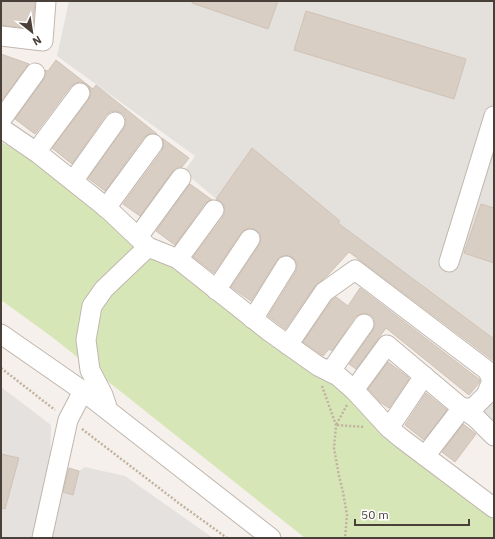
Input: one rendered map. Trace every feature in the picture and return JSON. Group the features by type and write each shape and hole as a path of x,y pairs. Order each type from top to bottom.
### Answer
{"street":[{"path":"1,36 44,41 46,1"},
{"path":"1,120 35,73"},
{"path":"36,152 80,93"},
{"path":"449,262 494,116"},
{"path":"73,181 115,122"},
{"path":"1,128 36,152 73,181 106,208 143,242 178,259 288,345 324,369 338,376 354,390 389,428 494,508"},
{"path":"106,208 154,144"},
{"path":"108,410 103,395 90,370 86,340 92,306 104,289 143,242 181,178"},
{"path":"178,259 214,210"},
{"path":"216,290 250,239"},
{"path":"253,319 286,266"},
{"path":"288,345 324,292 355,270 488,372 492,381 486,395 473,408 462,408"},
{"path":"324,369 364,324"},
{"path":"1,334 108,410 261,535"},
{"path":"354,390 387,345 476,418 494,436"},
{"path":"389,428 424,376"},
{"path":"42,538 68,420 83,391"},
{"path":"425,456 462,408"}],"path":[{"path":"1,368 68,420 227,538"},
{"path":"324,369 322,387 336,425 334,448 338,476 347,515 345,538"}],"shaded area":[{"path":"69,1 494,1 494,339 347,230 309,276 184,172 195,156 57,56"},
{"path":"1,387 51,425 50,464 79,471 85,467 125,476 213,538 1,538"},
{"path":"494,396 494,425 481,414"}],"green space":[{"path":"1,142 54,170 244,315 310,373 331,378 494,513 494,538 305,538 52,337 1,300"}],"building":[{"path":"1,1 35,1 33,29 1,25"},
{"path":"192,1 278,1 268,29 192,3"},
{"path":"306,11 466,59 454,99 294,50"},
{"path":"1,54 29,64 1,101"},
{"path":"56,60 86,84 81,82 71,86 35,134 15,119 44,79 46,75 45,70 48,71"},
{"path":"87,85 93,89 96,85 157,134 149,134 144,137 105,191 88,178 124,128 126,123 125,117 122,113 116,111 110,112 106,115 72,164 52,148 89,99 91,94"},
{"path":"162,138 189,158 182,167 177,168 172,172 140,216 123,204 162,151 164,145"},
{"path":"252,148 340,221 338,223 494,339 494,361 349,252 328,275 315,286 285,329 268,316 296,271 297,266 292,257 286,255 277,260 251,301 231,287 259,245 261,239 260,234 256,230 250,228 241,233 214,273 193,257 223,217 225,212 224,205 221,201 216,199"},
{"path":"190,184 212,200 205,203 175,245 156,231"},
{"path":"481,204 494,208 494,263 464,253"},
{"path":"360,288 480,380 469,395 386,328 356,369 349,364 375,325 374,319 371,315 365,313 355,317 332,351 329,349 323,356 303,342 332,300 336,297 348,306"},
{"path":"388,362 409,379 389,408 380,402 368,389"},
{"path":"426,393 447,410 424,440 405,425"},
{"path":"463,424 476,434 455,462 442,452"},
{"path":"1,454 19,458 5,509 1,508"},
{"path":"69,468 79,471 73,495 63,492"}]}
